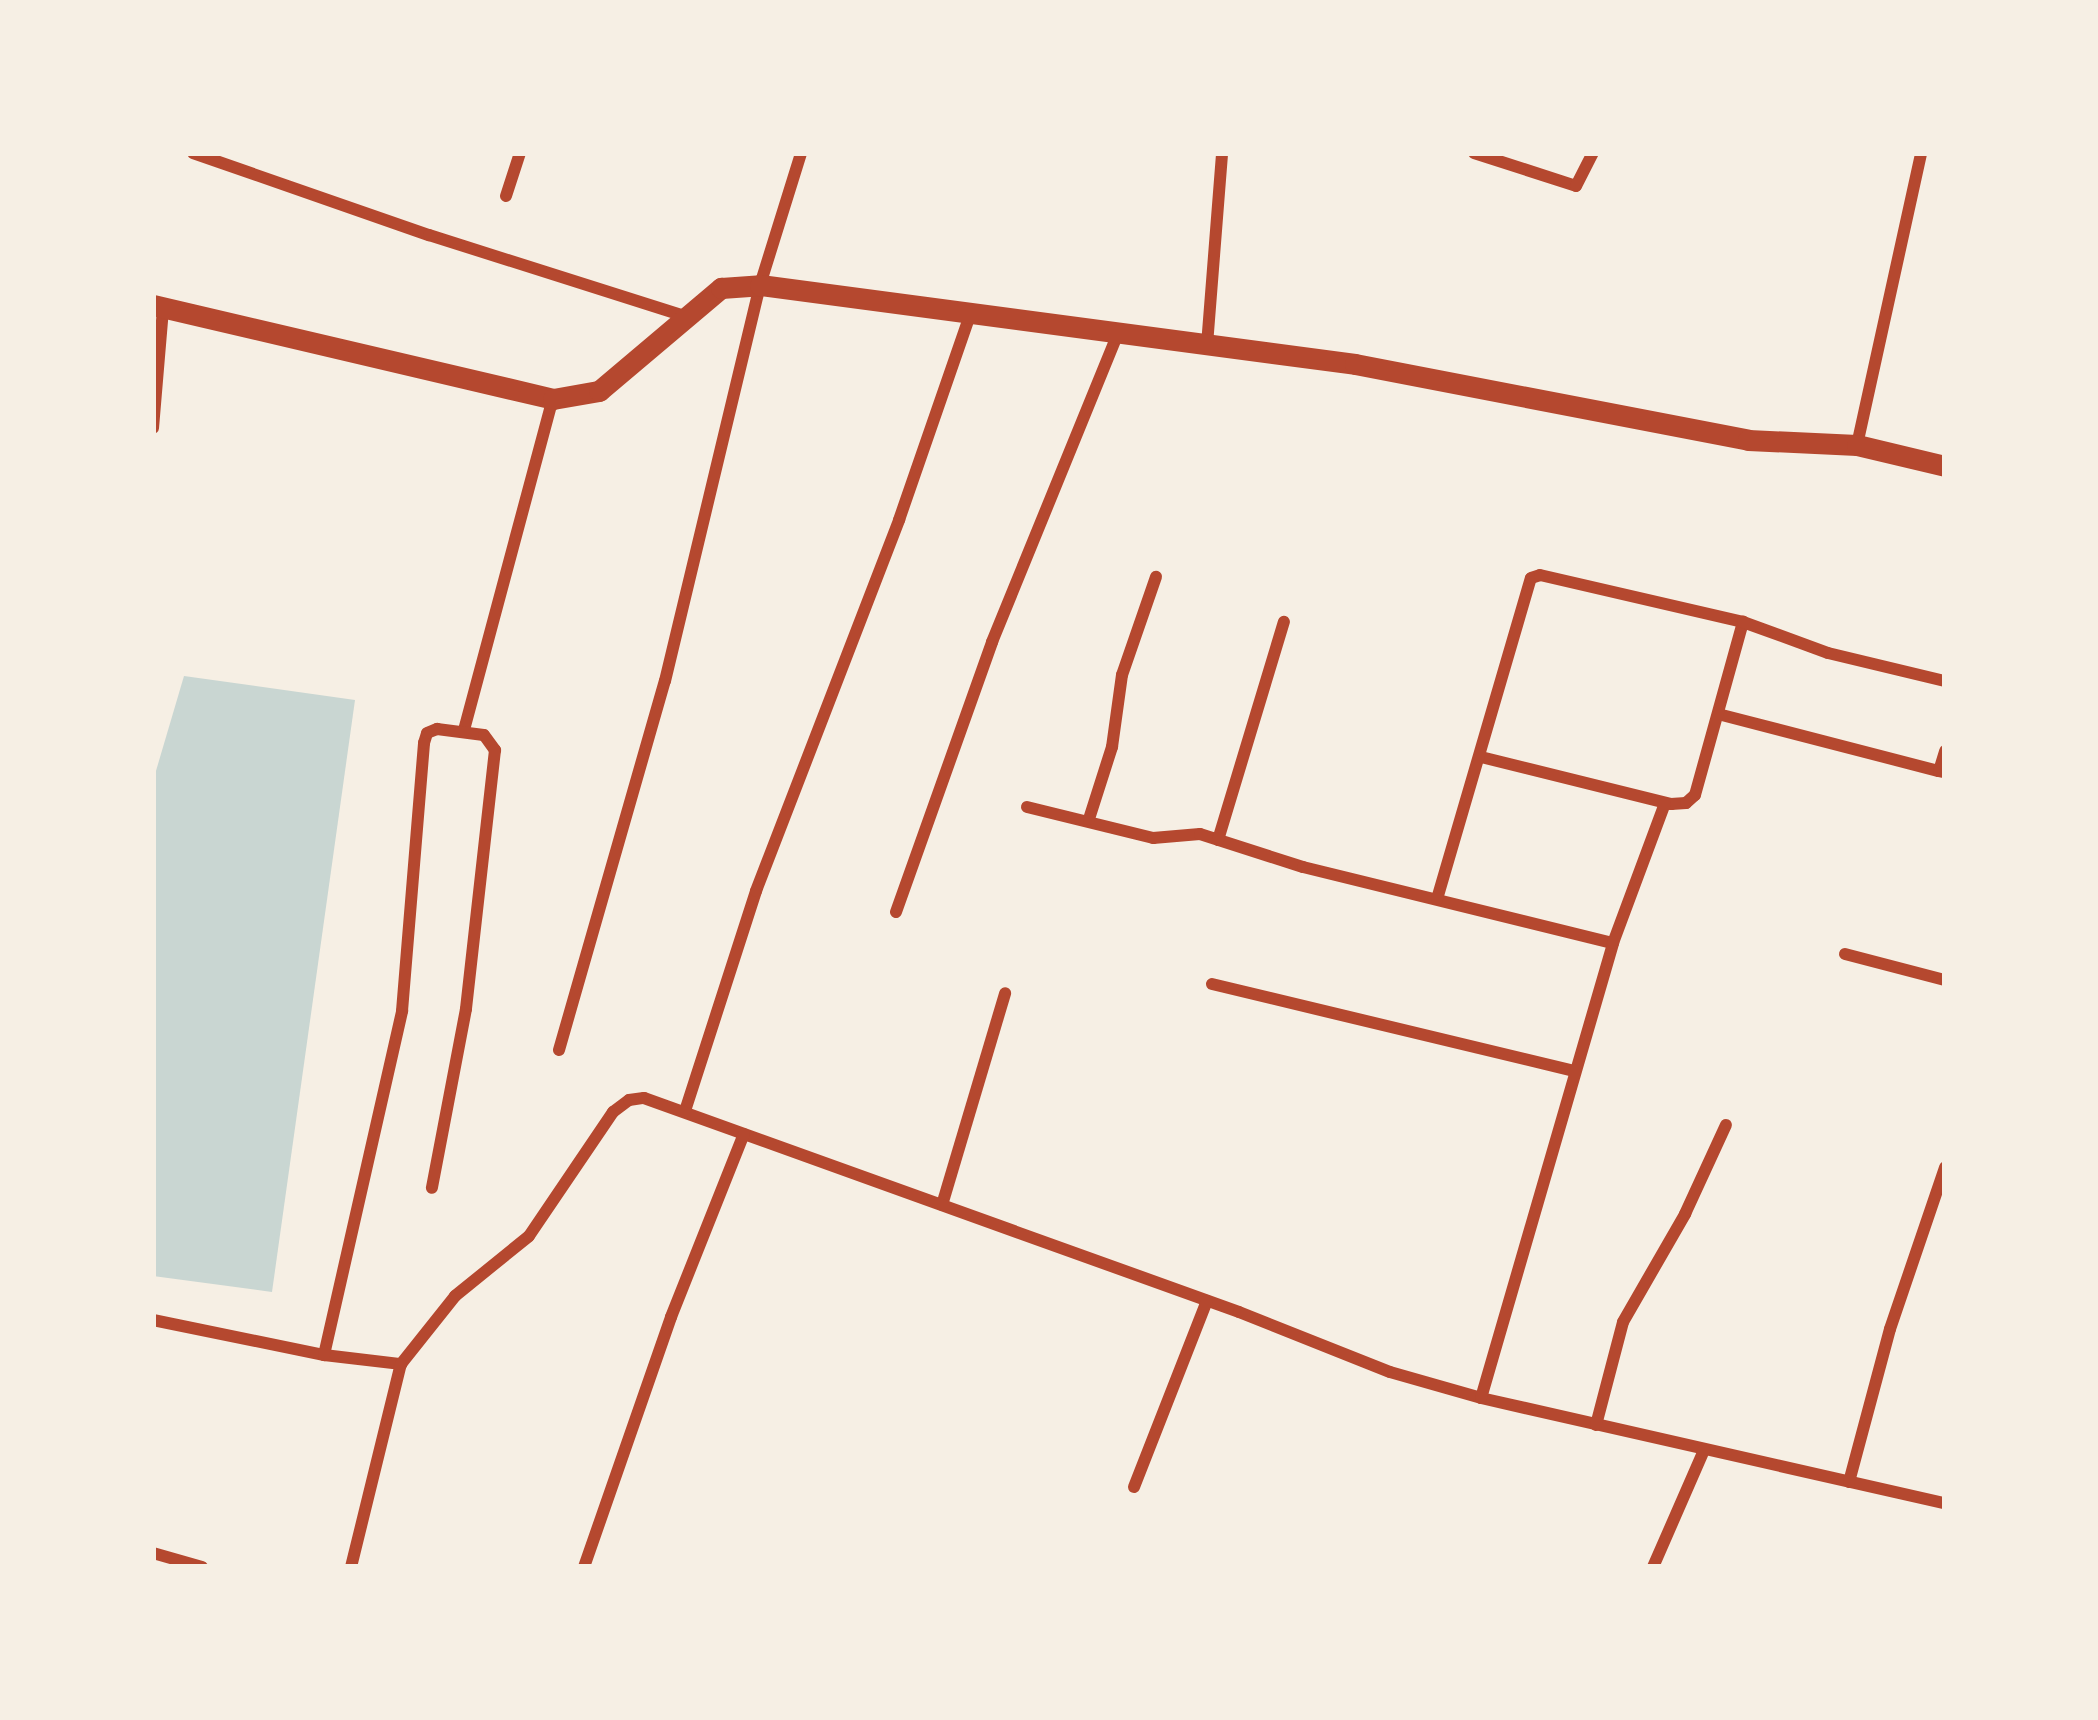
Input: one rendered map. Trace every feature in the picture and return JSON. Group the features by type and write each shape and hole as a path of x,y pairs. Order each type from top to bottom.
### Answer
{"street":[{"path":"193,153 684,316"},
{"path":"245,171 252,153"},
{"path":"559,1050 665,681 760,285 801,153"},
{"path":"1207,345 1222,153"},
{"path":"1474,153 1576,186 1593,153"},
{"path":"1857,445 1921,153"},
{"path":"506,196 518,154"},
{"path":"153,428 158,307 553,399 599,391 721,288 760,285 1396,371 1748,440 1857,445 1945,466"},
{"path":"685,1111 756,891 899,520 970,315"},
{"path":"896,912 992,642 1117,334"},
{"path":"464,730 553,399"},
{"path":"1437,899 1532,578 1540,575 1743,622 1828,652 1945,680"},
{"path":"1089,819 1112,747 1122,675 1156,578"},
{"path":"1218,840 1284,622"},
{"path":"1480,757 1665,803 1686,803 1695,795 1743,622"},
{"path":"1718,714 1942,772 1945,751"},
{"path":"324,1355 402,1011 424,743 427,733 436,729 464,730 484,735 495,750 466,1009 431,1188"},
{"path":"1481,1398 1613,944 1665,803"},
{"path":"1027,808 1089,819 1153,838 1189,832 1613,944"},
{"path":"1845,954 1945,980"},
{"path":"1212,984 1574,1071"},
{"path":"942,1205 1005,993"},
{"path":"351,1567 401,1364 455,1296 529,1236 613,1112 628,1100 644,1099 1208,1301 1390,1372 1481,1398 1945,1503"},
{"path":"1596,1425 1617,1337 1685,1214 1726,1125"},
{"path":"584,1567 671,1317 744,1134"},
{"path":"1849,1482 1890,1330 1945,1167"},
{"path":"1134,1486 1208,1301"},
{"path":"153,1320 324,1355 401,1364"},
{"path":"1653,1567 1704,1450"},
{"path":"153,1552 202,1567"}],"shaded area":[{"path":"184,676 355,700 272,1292 153,1276 153,781"}]}
